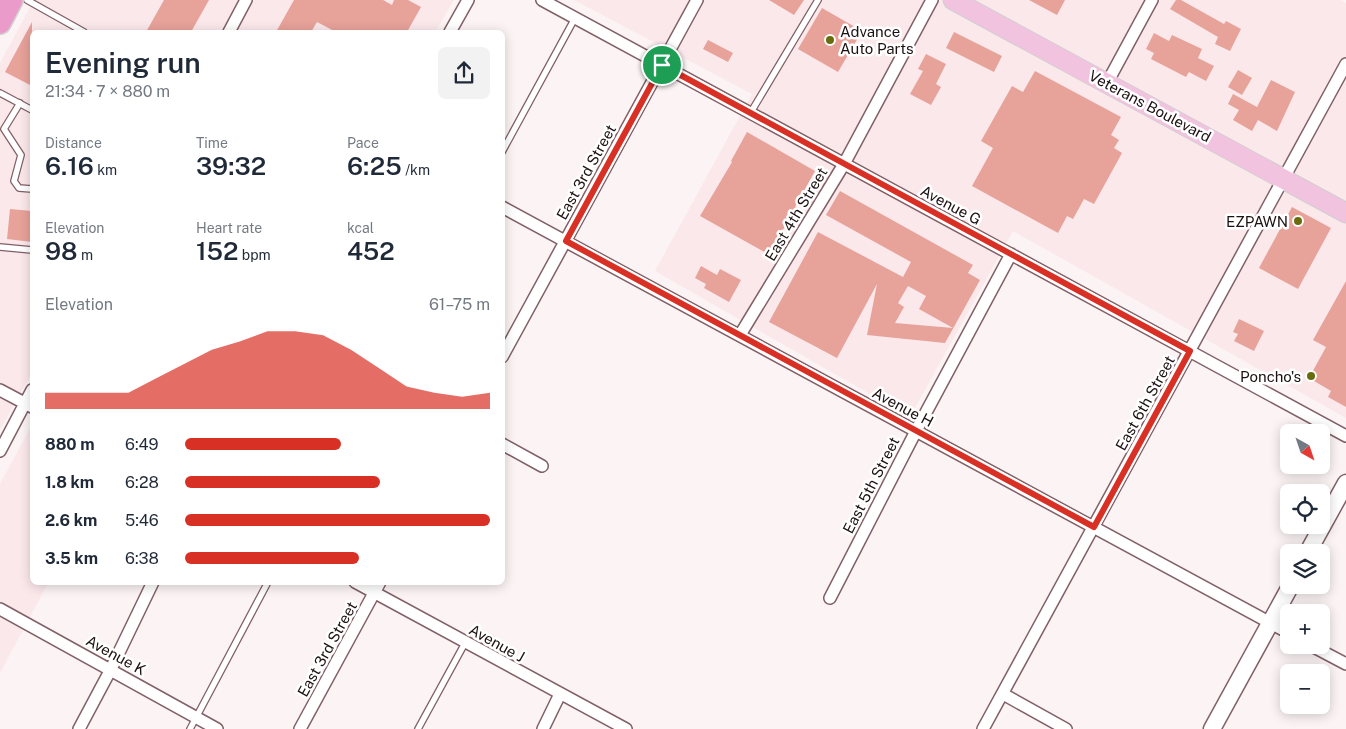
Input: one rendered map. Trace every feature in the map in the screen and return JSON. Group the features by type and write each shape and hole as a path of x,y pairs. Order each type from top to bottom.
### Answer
{"highway":[{"path":"0,23 12,0"}],"main road":[{"name":"Veterans Boulevard","path":"953,0 1346,213"}],"street":[{"path":"230,30 246,0"},
{"path":"451,30 468,0"},
{"name":"Avenue G","path":"542,0 1346,436"},
{"name":"East 3rd Street","path":"505,352 697,0"},
{"name":"East 4th Street","path":"740,335 844,164 932,0"},
{"path":"1107,83 1152,0"},
{"name":"East 6th Street","path":"983,729 1346,64"},
{"name":"Avenue H","path":"505,209 1280,629"},
{"name":"East 5th Street","path":"830,598 916,431 1011,254"},
{"path":"0,390 29,405 0,451"},
{"path":"505,446 542,466"},
{"path":"1312,544 1346,483"},
{"path":"79,729 153,585"},
{"name":"Avenue J","path":"360,585 626,729"},
{"name":"East 3rd Street","path":"300,729 378,585"},
{"path":"1212,729 1285,594"},
{"name":"Avenue K","path":"0,609 217,729"},
{"path":"1327,654 1346,664"},
{"path":"543,729 560,694"},
{"path":"1003,694 1066,729"}],"lane":[{"path":"27,0 80,30"},
{"path":"751,112 818,0"},
{"path":"505,146 575,18"},
{"path":"0,93 30,109"},
{"path":"20,103 4,129 21,155 14,182 19,188 30,189"},
{"path":"0,246 30,250"},
{"path":"190,729 266,585"},
{"path":"418,729 465,643"}],"shaded area":[{"path":"34,0 454,0 436,30 30,30 30,376 0,430 0,63"},
{"path":"574,0 1341,0 1346,3 1346,418 1013,231 910,417 655,271 752,94"},
{"path":"30,429 30,585 47,585 0,673 0,484"}],"building":[{"path":"164,0 209,0 192,30 147,30"},
{"path":"294,0 383,0 392,5 394,0 408,0 421,7 408,30 332,30 317,22 312,30 277,30"},
{"path":"769,0 804,0 794,15"},
{"path":"1029,0 1065,0 1057,15"},
{"path":"1176,0 1181,0 1224,24 1226,21 1241,29 1230,51 1215,44 1218,37 1170,9"},
{"name":"Advance Auto Parts","path":"822,8 862,31 838,72 798,49"},
{"path":"32,22 32,30 30,30 30,85 5,72"},
{"path":"954,32 1002,56 994,72 946,48"},
{"path":"1154,33 1169,41 1172,35 1202,49 1198,58 1214,66 1206,81 1189,72 1186,77 1151,59 1154,53 1146,49"},
{"path":"708,40 733,53 728,62 703,49"},
{"path":"926,54 946,64 936,84 941,87 931,105 910,94 923,71 918,69"},
{"path":"1238,70 1252,78 1242,95 1228,87"},
{"path":"1035,71 1121,117 1111,135 1119,140 1114,148 1122,153 1094,204 1084,199 1073,219 1067,216 1058,233 972,186 993,148 981,141 1012,86 1023,92"},
{"path":"1271,80 1295,92 1277,131 1258,120 1252,131 1233,120 1239,110 1228,104 1233,94 1257,107"},
{"path":"747,132 815,171 795,207 797,207 768,254 700,216 732,162"},
{"path":"840,191 973,265 968,273 980,280 945,343 867,335 877,284 837,358 769,322 818,232 903,277 911,262 826,215","holes":["908,286 926,296 919,309 953,328 895,323 904,307 898,303"]},
{"path":"1292,207 1331,228 1298,289 1259,268"},
{"path":"10,209 30,211 30,242 7,239"},
{"path":"701,266 717,275 720,269 741,280 729,302 704,288 706,284 695,278"},
{"path":"1346,281 1346,407 1328,397 1331,391 1309,378 1326,347 1313,340"},
{"path":"1239,319 1264,331 1254,351 1234,341 1238,334 1233,332"}],"place":[{"name":"Advance Auto Parts","path":"830,40"},
{"name":"EZPAWN","path":"1298,221"},
{"name":"Poncho's","path":"1311,376"}],"route":[{"path":"662,65 1190,351 1094,527 566,241 662,65"}]}
